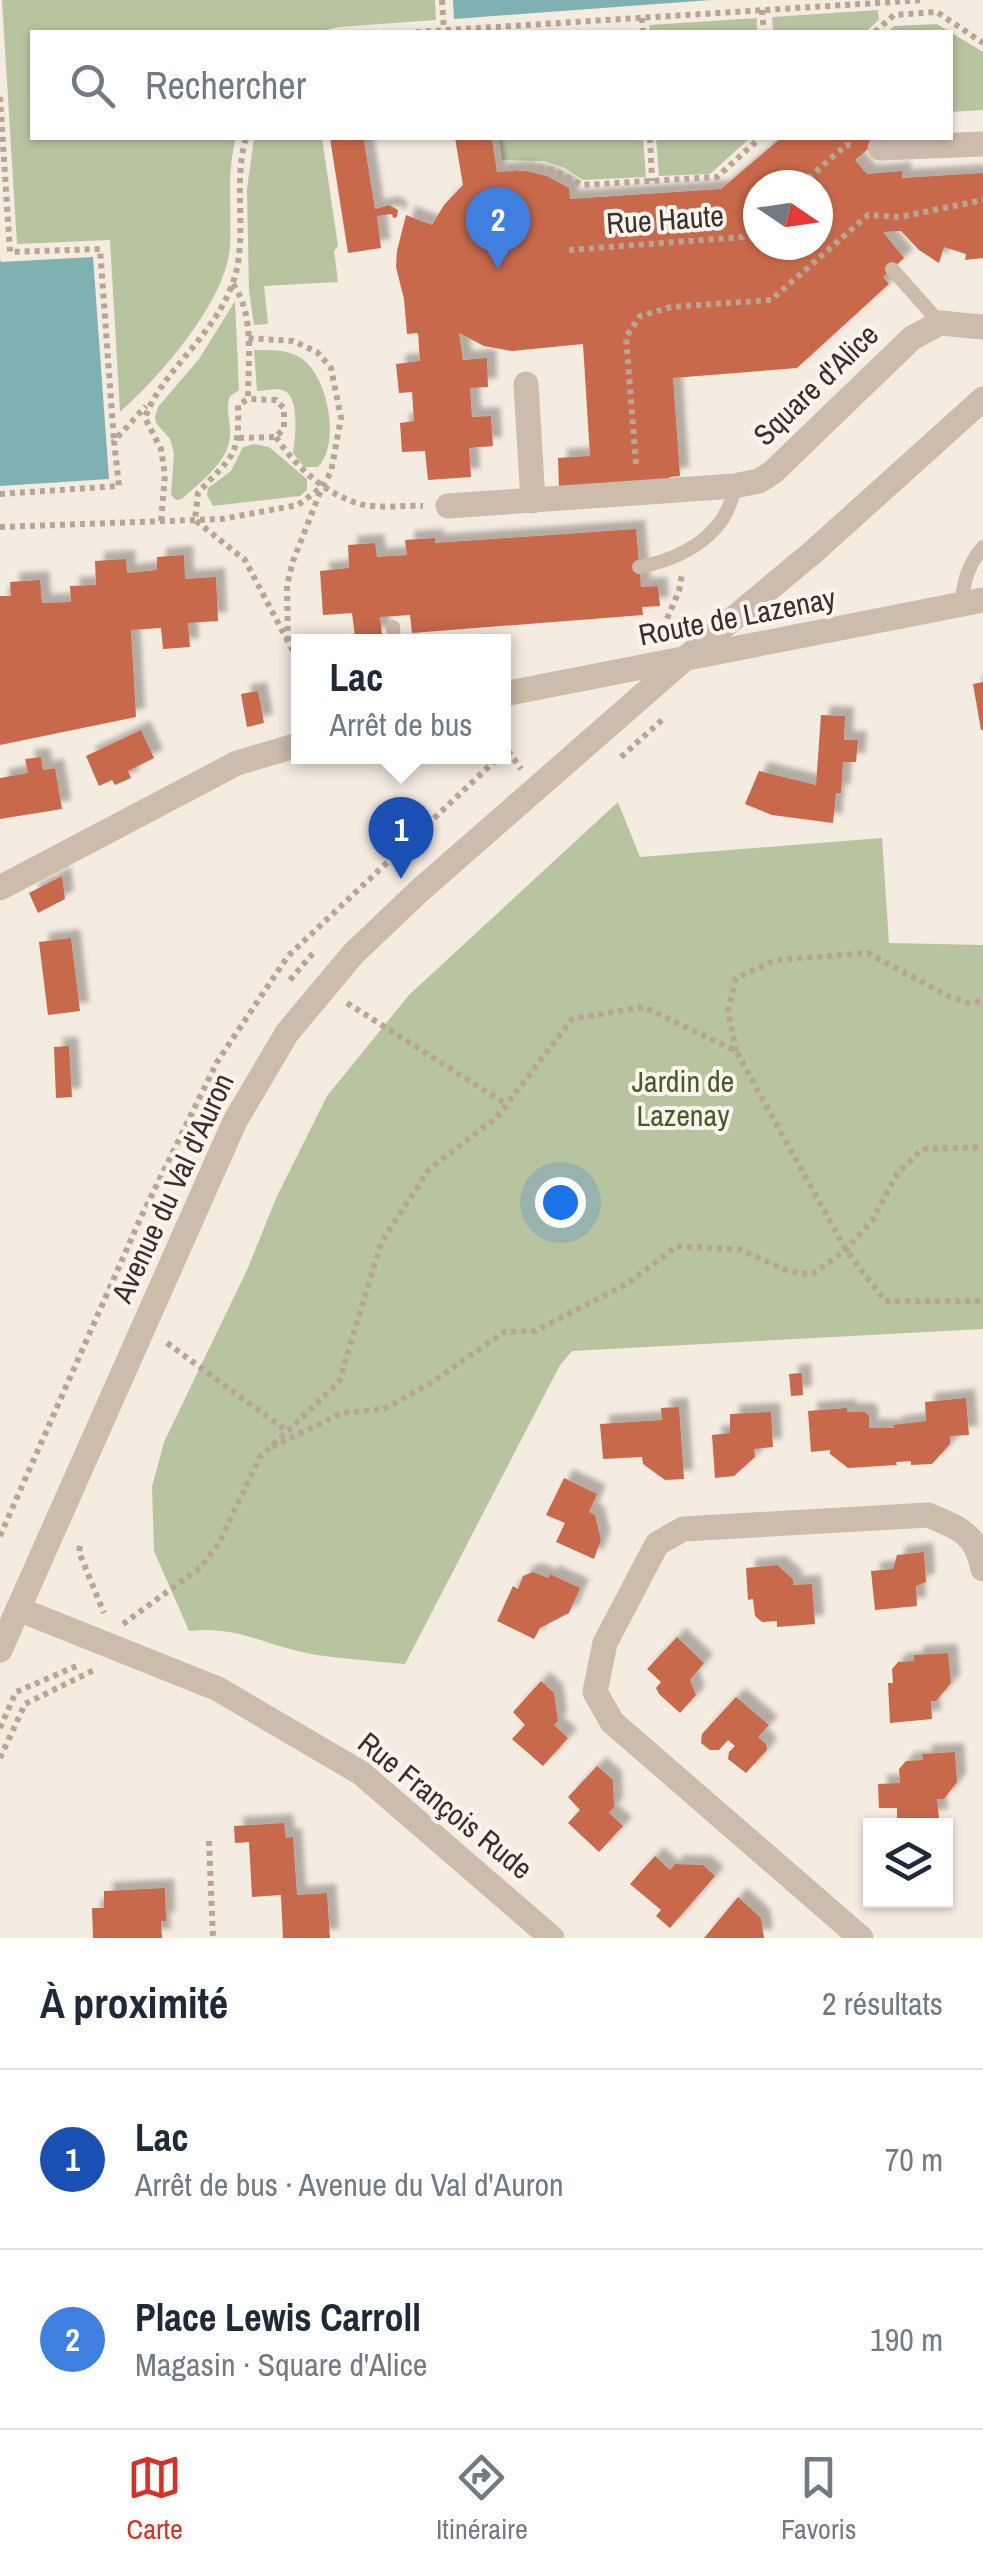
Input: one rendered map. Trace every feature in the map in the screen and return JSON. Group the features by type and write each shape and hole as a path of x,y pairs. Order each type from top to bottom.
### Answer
{"street":[{"path":"880,148 983,144"},
{"path":"940,323 983,327"},
{"name":"Square d'Alice","path":"448,506 759,481 912,338 940,323"},
{"path":"526,384 533,501"},
{"name":"Avenue du Val d'Auron","path":"0,1650 234,1121 287,1033 379,929 983,399"},
{"name":"Route de Lazenay","path":"511,693 972,603"},
{"path":"0,888 236,763 291,747"},
{"path":"861,1938 612,1722 595,1692 606,1643 657,1544 683,1530 928,1515 961,1529 979,1548 983,1568"},
{"name":"Rue François Rude","path":"18,1609 218,1689 361,1772 552,1938"}],"lane":[{"path":"892,269 940,323"},
{"path":"639,567 686,554 727,513 734,486"},
{"path":"972,603 964,578 983,546"}],"path":[{"path":"442,0 444,30"},
{"path":"487,30 924,0"},
{"path":"914,1 915,14"},
{"path":"762,10 764,30"},
{"path":"877,30 894,15 936,12 983,42"},
{"path":"642,18 643,30"},
{"path":"0,97 10,252 100,249 119,486 0,494"},
{"path":"114,441 198,346 233,284 240,243 239,183 246,140"},
{"path":"494,140 500,169 540,168 582,184 716,177 758,140"},
{"path":"650,140 652,181"},
{"path":"818,170 846,145 880,148"},
{"path":"633,464 626,336 640,316 671,307 771,300 868,215 900,216 983,200"},
{"name":"Rue Haute","path":"569,250 743,236"},
{"path":"233,284 242,297 248,338 248,398"},
{"path":"248,338 293,342 317,352 331,368 340,418 331,472 293,561 287,586 288,642"},
{"path":"194,520 198,493 226,468 239,438 238,405 248,398 276,400 284,408 284,428 276,437 239,438"},
{"path":"150,402 145,418 161,448 165,475 161,522"},
{"path":"276,437 288,457 322,486 362,504 448,506"},
{"path":"0,527 222,519 298,504 322,486"},
{"path":"194,520 246,560 291,648"},
{"path":"658,640 679,591 686,554"},
{"path":"649,645 675,632"},
{"path":"511,756 516,764"},
{"path":"983,1001 968,1003 948,996 868,953 776,960 736,978 728,1010 736,1051 846,1250 884,1301 983,1302"},
{"path":"336,1016 346,1002 506,1104"},
{"path":"0,1728 16,1692 89,1661 103,1643 201,1567 219,1543 260,1457 338,1382 381,1243 429,1168 497,1117 572,1019 644,1007 736,1051"},
{"path":"267,1450 342,1414 384,1408 430,1384 504,1332 535,1331 627,1284 677,1246 741,1250 786,1270 811,1274 846,1250 873,1219 898,1174 922,1149 983,1147"},
{"path":"159,1359 166,1342 287,1431"},
{"path":"0,1758 24,1704 96,1670 107,1620 79,1552 83,1532"},
{"path":"209,1841 213,1938"}],"green space":[{"path":"2,0 435,0 436,20 326,30 30,30 30,140 236,140 230,178 230,246 217,290 171,359 120,412 110,240 17,244"},
{"path":"878,10 879,20 867,30 773,30 772,17"},
{"path":"757,18 757,30 650,30 649,25"},
{"path":"937,24 947,30 889,30 894,26"},
{"path":"953,34 983,52 983,110 953,112"},
{"path":"254,140 322,140 338,246 334,251 338,282 264,286 268,324 254,325 249,291 247,189"},
{"path":"499,140 643,140 646,177 583,180 544,161 502,160"},
{"path":"656,140 748,140 710,174 659,176"},
{"path":"235,301 239,390 229,401 228,446 212,471 176,500 171,495 174,453 155,417 158,407 199,359"},
{"path":"254,350 296,355 318,379 330,427 325,456 318,467 304,467 293,453 295,418 288,394 279,389 257,391"},
{"path":"243,447 269,447 307,479 307,490 300,496 213,506 208,488 231,471"},
{"name":"Jardin de Lazenay","path":"618,802 640,857 882,838 889,943 983,945 983,1329 572,1351 560,1365 405,1664 311,1654 222,1631 189,1631 154,1551 152,1487 164,1442 327,1096 409,995"}],"water":[{"path":"453,0 711,0 454,19"},
{"path":"93,257 109,479 0,486 0,259 1,262"}],"building":[{"path":"330,140 367,140 364,141 375,209 389,205 398,210 397,217 377,216 381,248 348,253"},
{"path":"455,140 492,140 497,172 522,170 547,176 569,188 570,199 721,189 743,170 743,260 833,260 833,170 743,170 779,140 879,140 855,160 867,174 902,171 902,178 983,173 983,258 965,260 966,254 944,247 939,263 901,231 883,232 904,258 883,277 889,284 797,368 673,378 680,476 670,477 670,482 559,488 558,458 590,456 583,344 512,351 484,346 459,333 463,360 487,358 488,387 470,388 472,417 491,416 493,446 469,448 471,477 428,480 425,451 402,452 400,423 414,421 412,392 399,393 396,364 420,361 418,333 407,334 397,251 406,215 432,225 463,185"},
{"path":"636,529 641,587 658,586 660,606 642,607 643,615 412,633 410,615 380,617 382,634 355,634 352,613 323,615 320,571 349,568 348,545 375,543 377,557 407,555 405,540 435,538 435,543"},
{"path":"184,555 185,579 216,577 218,621 188,623 190,647 163,649 161,628 131,630 136,717 0,745 0,596 11,596 10,582 40,580 42,603 71,602 70,586 96,585 95,561 126,559 127,573 157,570 157,557"},
{"path":"983,682 983,730 981,730 973,684"},
{"path":"258,691 264,723 247,727 241,694"},
{"path":"821,715 845,716 844,740 858,740 856,762 843,762 841,793 836,793 833,823 772,815 745,804 759,771 816,785"},
{"path":"141,730 154,758 128,771 131,778 99,786 86,756"},
{"path":"41,757 43,770 55,768 62,809 0,819 0,778 28,773 25,759"},
{"path":"62,876 65,899 38,913 29,893"},
{"path":"71,938 80,1011 48,1015 39,942"},
{"path":"69,1046 72,1097 56,1098 54,1047"},
{"path":"802,1373 803,1395 791,1396 789,1374"},
{"path":"966,1398 969,1435 950,1436 950,1444 932,1464 911,1465 911,1461 848,1468 830,1450 811,1452 808,1411 847,1408 847,1412 865,1412 869,1428 894,1428 893,1425 926,1421 925,1402"},
{"path":"679,1407 684,1479 665,1480 643,1464 642,1457 603,1459 600,1424 662,1420 661,1408"},
{"path":"771,1412 773,1447 754,1449 755,1457 734,1476 715,1478 712,1435 730,1433 730,1414"},
{"path":"564,1478 597,1494 589,1512 595,1515 601,1540 594,1559 556,1542 565,1523 546,1515"},
{"path":"924,1552 926,1582 916,1586 917,1606 875,1610 871,1571 893,1569 897,1555"},
{"path":"777,1565 793,1579 793,1585 812,1584 815,1624 777,1627 777,1621 762,1622 755,1616 753,1599 748,1600 746,1568"},
{"path":"533,1572 548,1578 550,1574 580,1588 569,1613 540,1628 534,1639 497,1621 513,1586 518,1589 523,1576"},
{"path":"677,1637 704,1663 690,1680 696,1695 680,1713 659,1694 656,1688 661,1682 647,1669"},
{"path":"948,1653 951,1683 936,1701 931,1701 932,1719 890,1723 888,1683 893,1683 892,1669 898,1662 914,1661 914,1655"},
{"path":"541,1681 554,1693 558,1721 554,1725 568,1738 543,1766 512,1739 525,1725 513,1712"},
{"path":"736,1697 769,1725 758,1737 767,1750 746,1773 728,1759 735,1746 728,1740 719,1750 710,1750 701,1743 702,1734"},
{"path":"955,1752 957,1782 944,1799 937,1799 939,1818 897,1818 897,1808 879,1808 878,1784 900,1783 899,1769 906,1761 923,1760 922,1754"},
{"path":"597,1766 613,1780 614,1807 609,1813 623,1826 599,1852 568,1823 580,1810 568,1797"},
{"path":"284,1823 286,1838 293,1837 297,1895 327,1893 330,1938 283,1938 281,1895 252,1897 249,1842 235,1843 234,1826"},
{"path":"655,1856 670,1870 675,1864 703,1865 715,1876 670,1928 656,1916 661,1910 630,1884"},
{"path":"165,1888 162,1938 93,1938 92,1908 104,1908 104,1891"},
{"path":"738,1897 761,1918 764,1938 704,1938"}],"place":[{"name":"Place Lewis Carroll","path":"498,269"},
{"name":"Lac","path":"401,879"}]}
